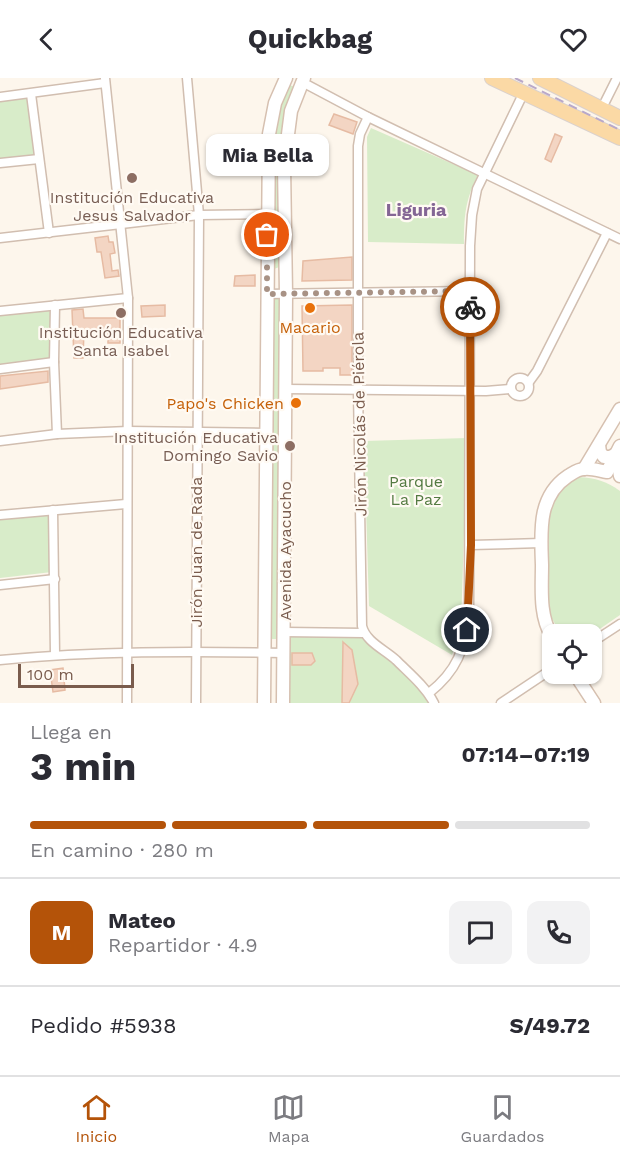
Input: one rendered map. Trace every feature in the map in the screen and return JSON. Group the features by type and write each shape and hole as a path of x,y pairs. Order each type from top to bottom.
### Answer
{"main road":[{"name":"Avenida Ayacucho","path":"264,703 269,134 275,103 286,78"},
{"path":"492,78 620,138"},
{"path":"540,78 603,105 620,109"},
{"path":"560,78 620,118"},
{"name":"Avenida Ayacucho","path":"283,703 285,147 291,111 303,80"},
{"path":"566,111 603,105"},
{"path":"584,469 620,409"},
{"path":"599,445 604,457 610,457 618,450"},
{"path":"546,624 542,608 541,543 542,516 550,493 567,477 584,469 608,472 618,450"},
{"path":"618,450 620,476"},
{"path":"582,684 594,703"}],"street":[{"name":"Jirón Juan de Rada","path":"187,78 199,215 196,703"},
{"path":"603,105 617,78"},
{"path":"303,80 368,117 620,239"},
{"path":"0,98 105,81 128,298 127,703"},
{"path":"429,693 444,681 456,665 463,647 469,613 470,291 472,214 475,195 524,92"},
{"path":"32,94 49,233"},
{"name":"Jirón Nicolás de Piérola","path":"364,633 362,626 358,390 358,146 360,134 368,117"},
{"path":"0,163 39,159"},
{"path":"0,238 199,215 267,214"},
{"path":"529,382 537,371 607,233"},
{"path":"267,294 470,291"},
{"path":"0,311 128,298"},
{"path":"55,305 54,362 57,434"},
{"path":"0,369 54,362"},
{"path":"285,389 511,390 515,394 524,395 530,388 529,382 522,377 516,379 512,383 511,390"},
{"path":"0,441 57,434 128,431 266,433"},
{"path":"608,472 620,483"},
{"path":"0,515 126,504"},
{"path":"53,510 55,654"},
{"path":"471,545 541,543"},
{"path":"0,585 55,579"},
{"path":"602,636 620,624"},
{"path":"284,632 364,633 394,658 429,693 434,703"},
{"path":"0,660 55,654 126,652 284,653"},
{"path":"501,703 542,676"}],"green space":[{"path":"287,85 293,86 283,132 282,266 274,269 273,149 278,108"},
{"path":"29,97 37,156 0,159 0,101"},
{"path":"371,128 478,175 466,209 464,244 368,242 367,137"},
{"path":"272,297 281,297 280,639 271,639"},
{"path":"55,305 54,362 0,369 0,311"},
{"name":"Parque La Paz","path":"467,438 461,626 452,655 369,606 364,441"},
{"path":"579,477 591,478 620,491 620,615 602,627 602,624 555,624 548,612 549,511 556,494"},
{"path":"48,515 52,572 0,578 0,520"},
{"path":"286,628 358,631 425,694 430,703 285,703"}],"building":[{"path":"334,114 357,122 353,134 329,125"},
{"path":"555,134 562,137 551,162 545,159"},
{"path":"108,236 109,242 113,242 115,253 110,254 112,271 118,270 119,276 105,278 101,252 97,252 95,238"},
{"path":"352,257 352,280 302,281 303,261"},
{"path":"255,275 255,286 234,286 235,276"},
{"path":"165,305 165,316 142,317 141,306"},
{"path":"352,305 352,375 340,375 340,368 303,371 302,306"},
{"path":"83,309 84,318 120,318 120,343 108,343 108,330 84,331 83,358 74,358 72,310"},
{"path":"48,371 48,382 0,389 0,376"},
{"path":"343,642 352,650 358,684 349,703 342,703"},
{"path":"292,653 312,653 315,661 311,665 292,665"},
{"path":"63,668 65,690 53,692 50,670"}],"railway":[{"path":"515,78 620,130"}],"way so far":[{"path":"267,235 267,294 470,291 470,307"}],"place":[{"name":"Institución Educativa Jesus Salvador","path":"132,178"},
{"name":"Mia Bella","path":"267,235"},
{"name":"Macario","path":"310,308"},
{"name":"Institución Educativa Santa Isabel","path":"121,313"},
{"name":"Papo's Chicken","path":"296,403"},
{"name":"Institución Educativa Domingo Savio","path":"290,446"}],"district":[{"name":"Liguria","path":"416,210"}],"route":[{"path":"467,630 471,545 470,307"}]}
